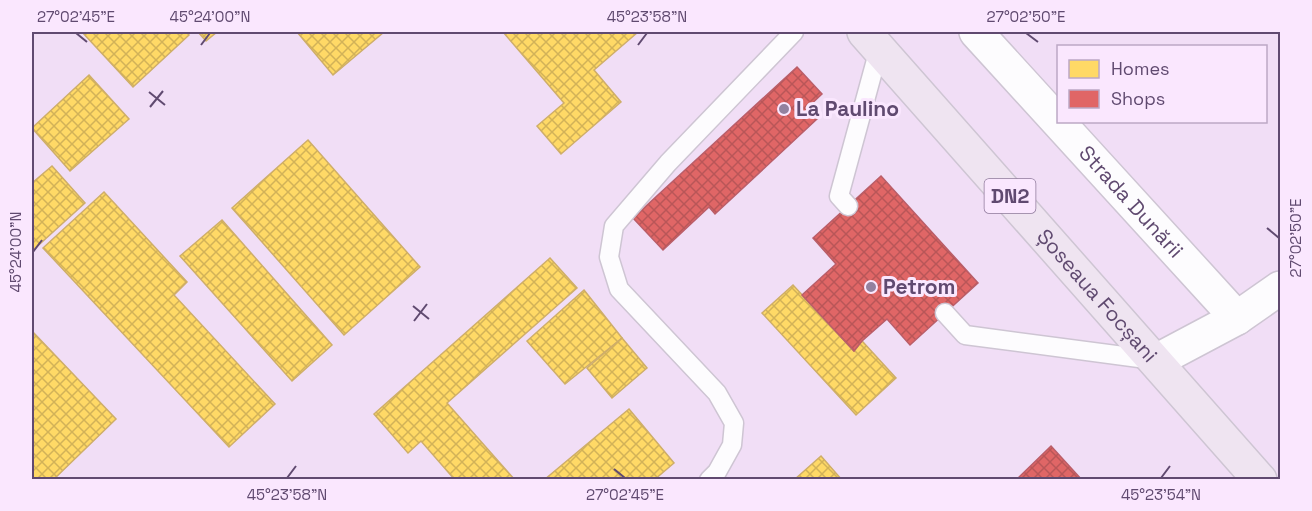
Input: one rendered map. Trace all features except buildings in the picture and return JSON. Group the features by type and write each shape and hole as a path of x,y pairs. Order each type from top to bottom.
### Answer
{"main road":[{"name":"Șoseaua Focșani","path":"872,40 1260,480"}],"street":[{"name":"Strada Dunării","path":"976,32 1057,121"},
{"name":"Strada Dunării","path":"1059,123 1237,318"},
{"path":"1156,361 1237,318 1281,288"}],"lane":[{"path":"710,480 732,445 734,423 717,393 619,289 609,257 614,226 668,163 794,32"},
{"path":"848,206 839,196 872,40"},
{"path":"945,313 965,335 1156,361"}],"shaded area":[{"path":"32,32 1280,32 1280,479 32,479"}],"place":[{"name":"La Paulino","path":"784,109"},
{"name":"Petrom","path":"871,287"}]}
